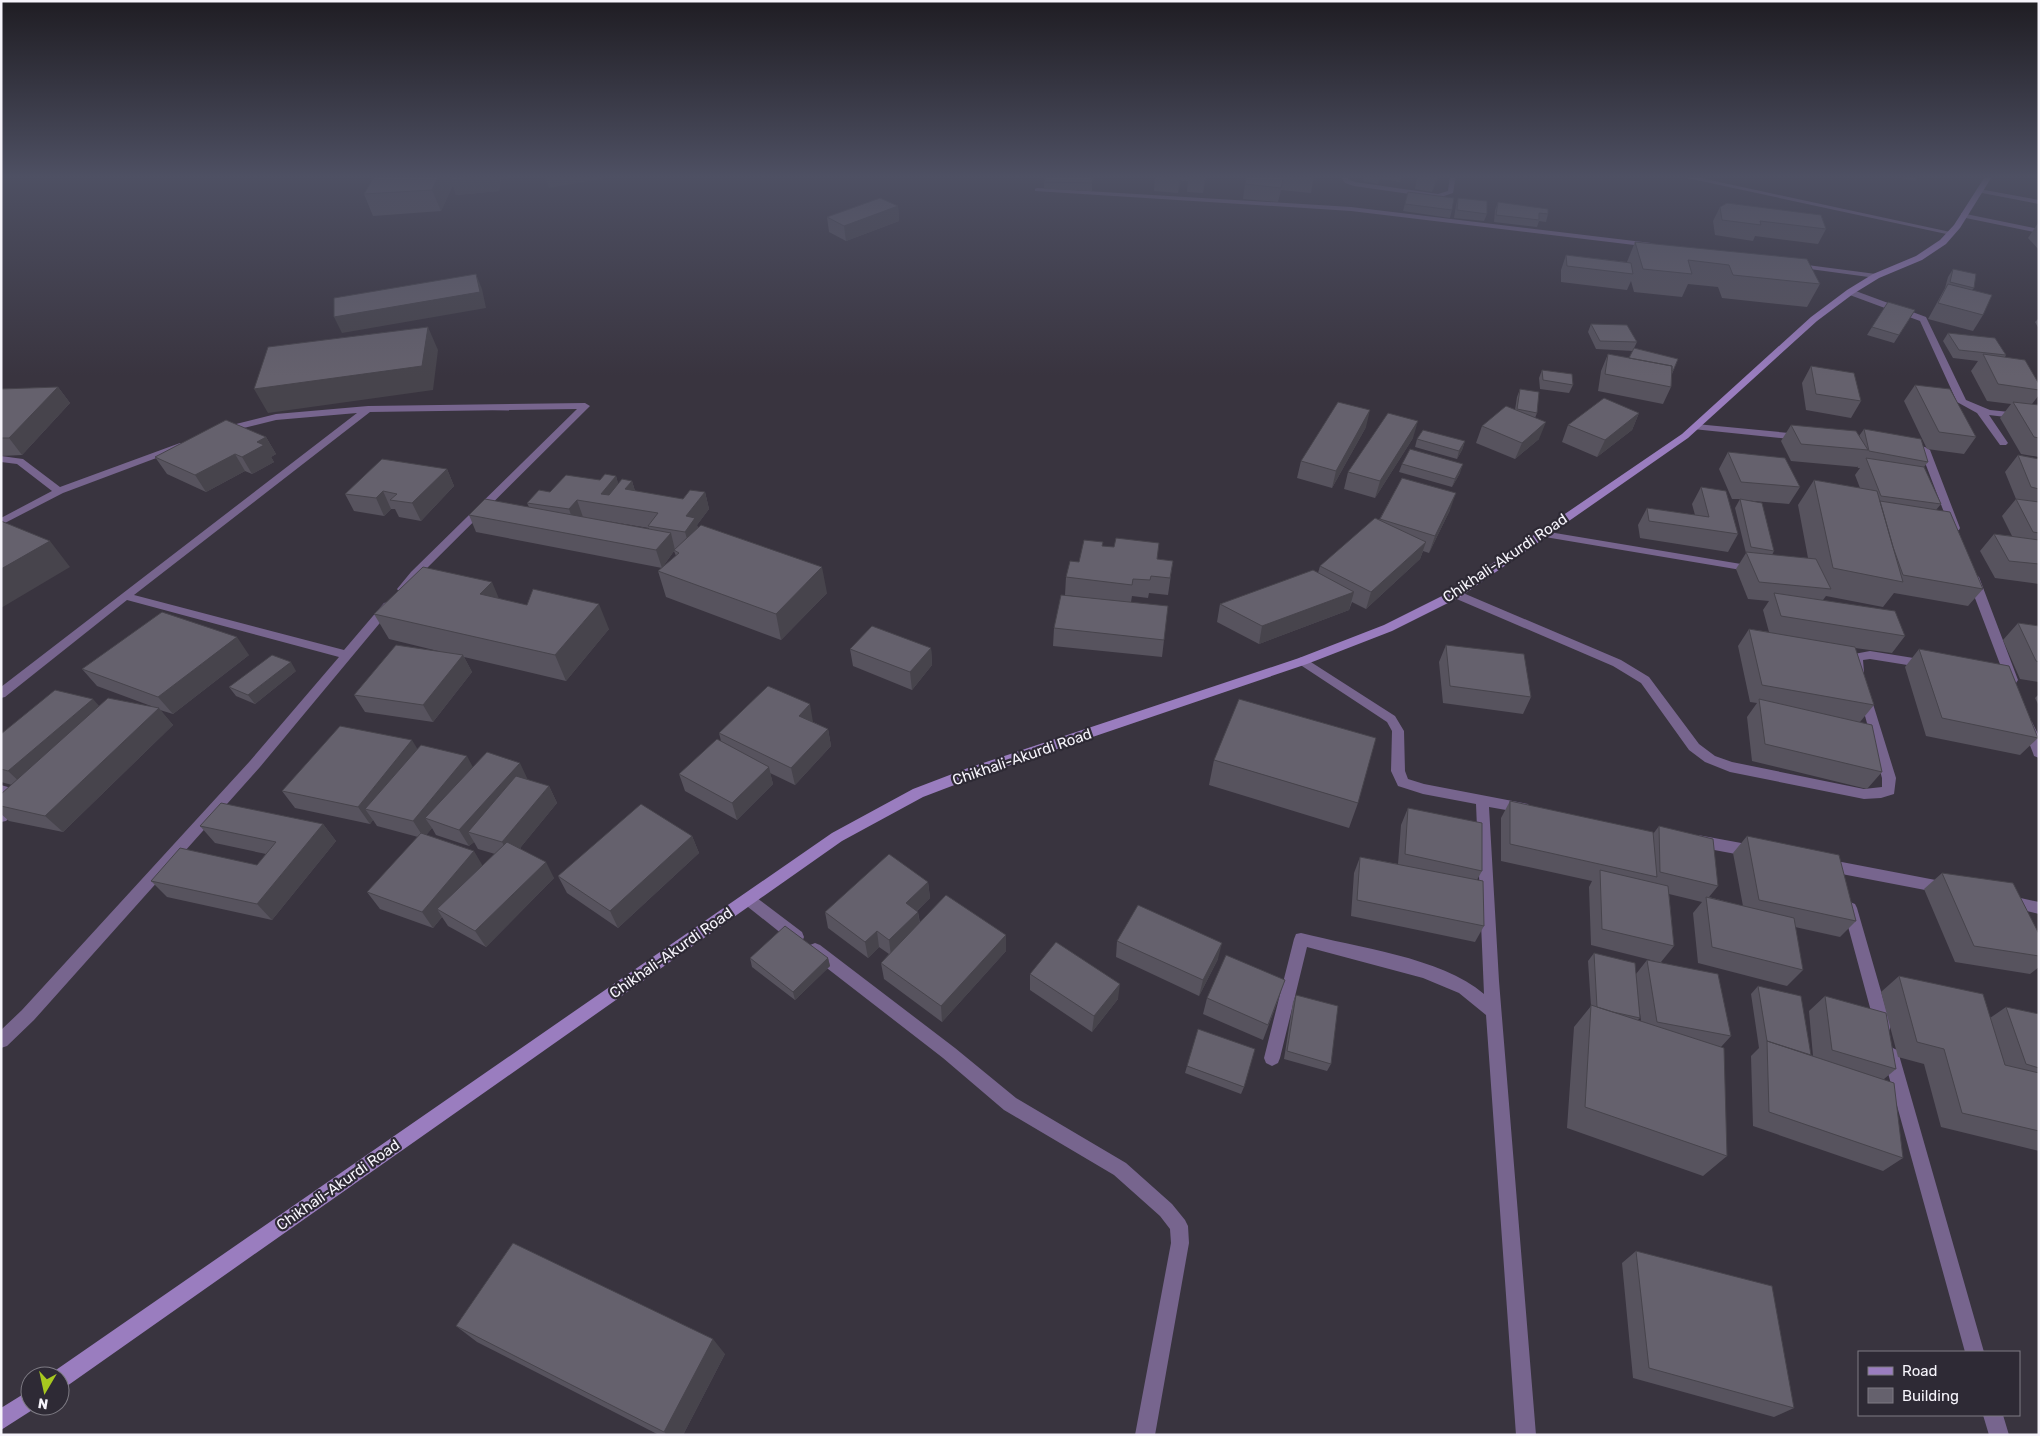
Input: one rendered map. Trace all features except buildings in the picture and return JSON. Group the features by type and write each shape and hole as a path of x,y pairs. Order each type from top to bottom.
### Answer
{"main road":[{"name":"Chikhali-Akurdi Road","path":"70,1372 837,837 918,794 973,772 1303,661 1388,628 1456,594 1696,427 1793,338 1850,292 1876,276 1919,258 1943,242"},
{"path":"1,1420 20,1407"}],"street":[{"path":"1623,242 1656,246"},
{"path":"1790,264 1876,276"},
{"path":"1850,292 1923,319 1962,402 1981,411 2039,418"},
{"path":"1,1041 28,1015 255,764 415,574 585,406 368,409 274,418 239,424 212,434"},
{"path":"1,694 368,409"},
{"path":"1981,411 2003,443"},
{"path":"1696,427 1811,438"},
{"path":"1,522 59,491 194,441"},
{"path":"1897,447 1926,450 1959,541"},
{"path":"1,459 20,461 59,491"},
{"path":"1543,534 1755,570"},
{"path":"1970,568 2006,677 2017,694"},
{"path":"1456,594 1616,663 1645,680 1694,748 1710,758 1730,767 1864,794 1881,794 1890,790 1889,778 1856,664 1858,657 1870,655 1936,666"},
{"path":"125,596 347,655"},
{"path":"1303,661 1391,719 1398,731 1398,771 1404,782 1423,789 1540,811"},
{"path":"2023,711 2039,753"},
{"path":"1,790 23,797 1,817"},
{"path":"1482,800 1494,1012 1526,1435"},
{"path":"1684,838 1761,853"},
{"path":"1809,862 1961,891"},
{"path":"1838,867 1975,1351"},
{"path":"1990,898 2039,908"},
{"path":"748,900 949,1053 1010,1104 1120,1169 1166,1210 1179,1226 1180,1243 1145,1435"},
{"path":"1272,1058 1301,939 1338,950 1418,968 1465,988 1494,1012"},
{"path":"1993,1416 1999,1435"}]}
